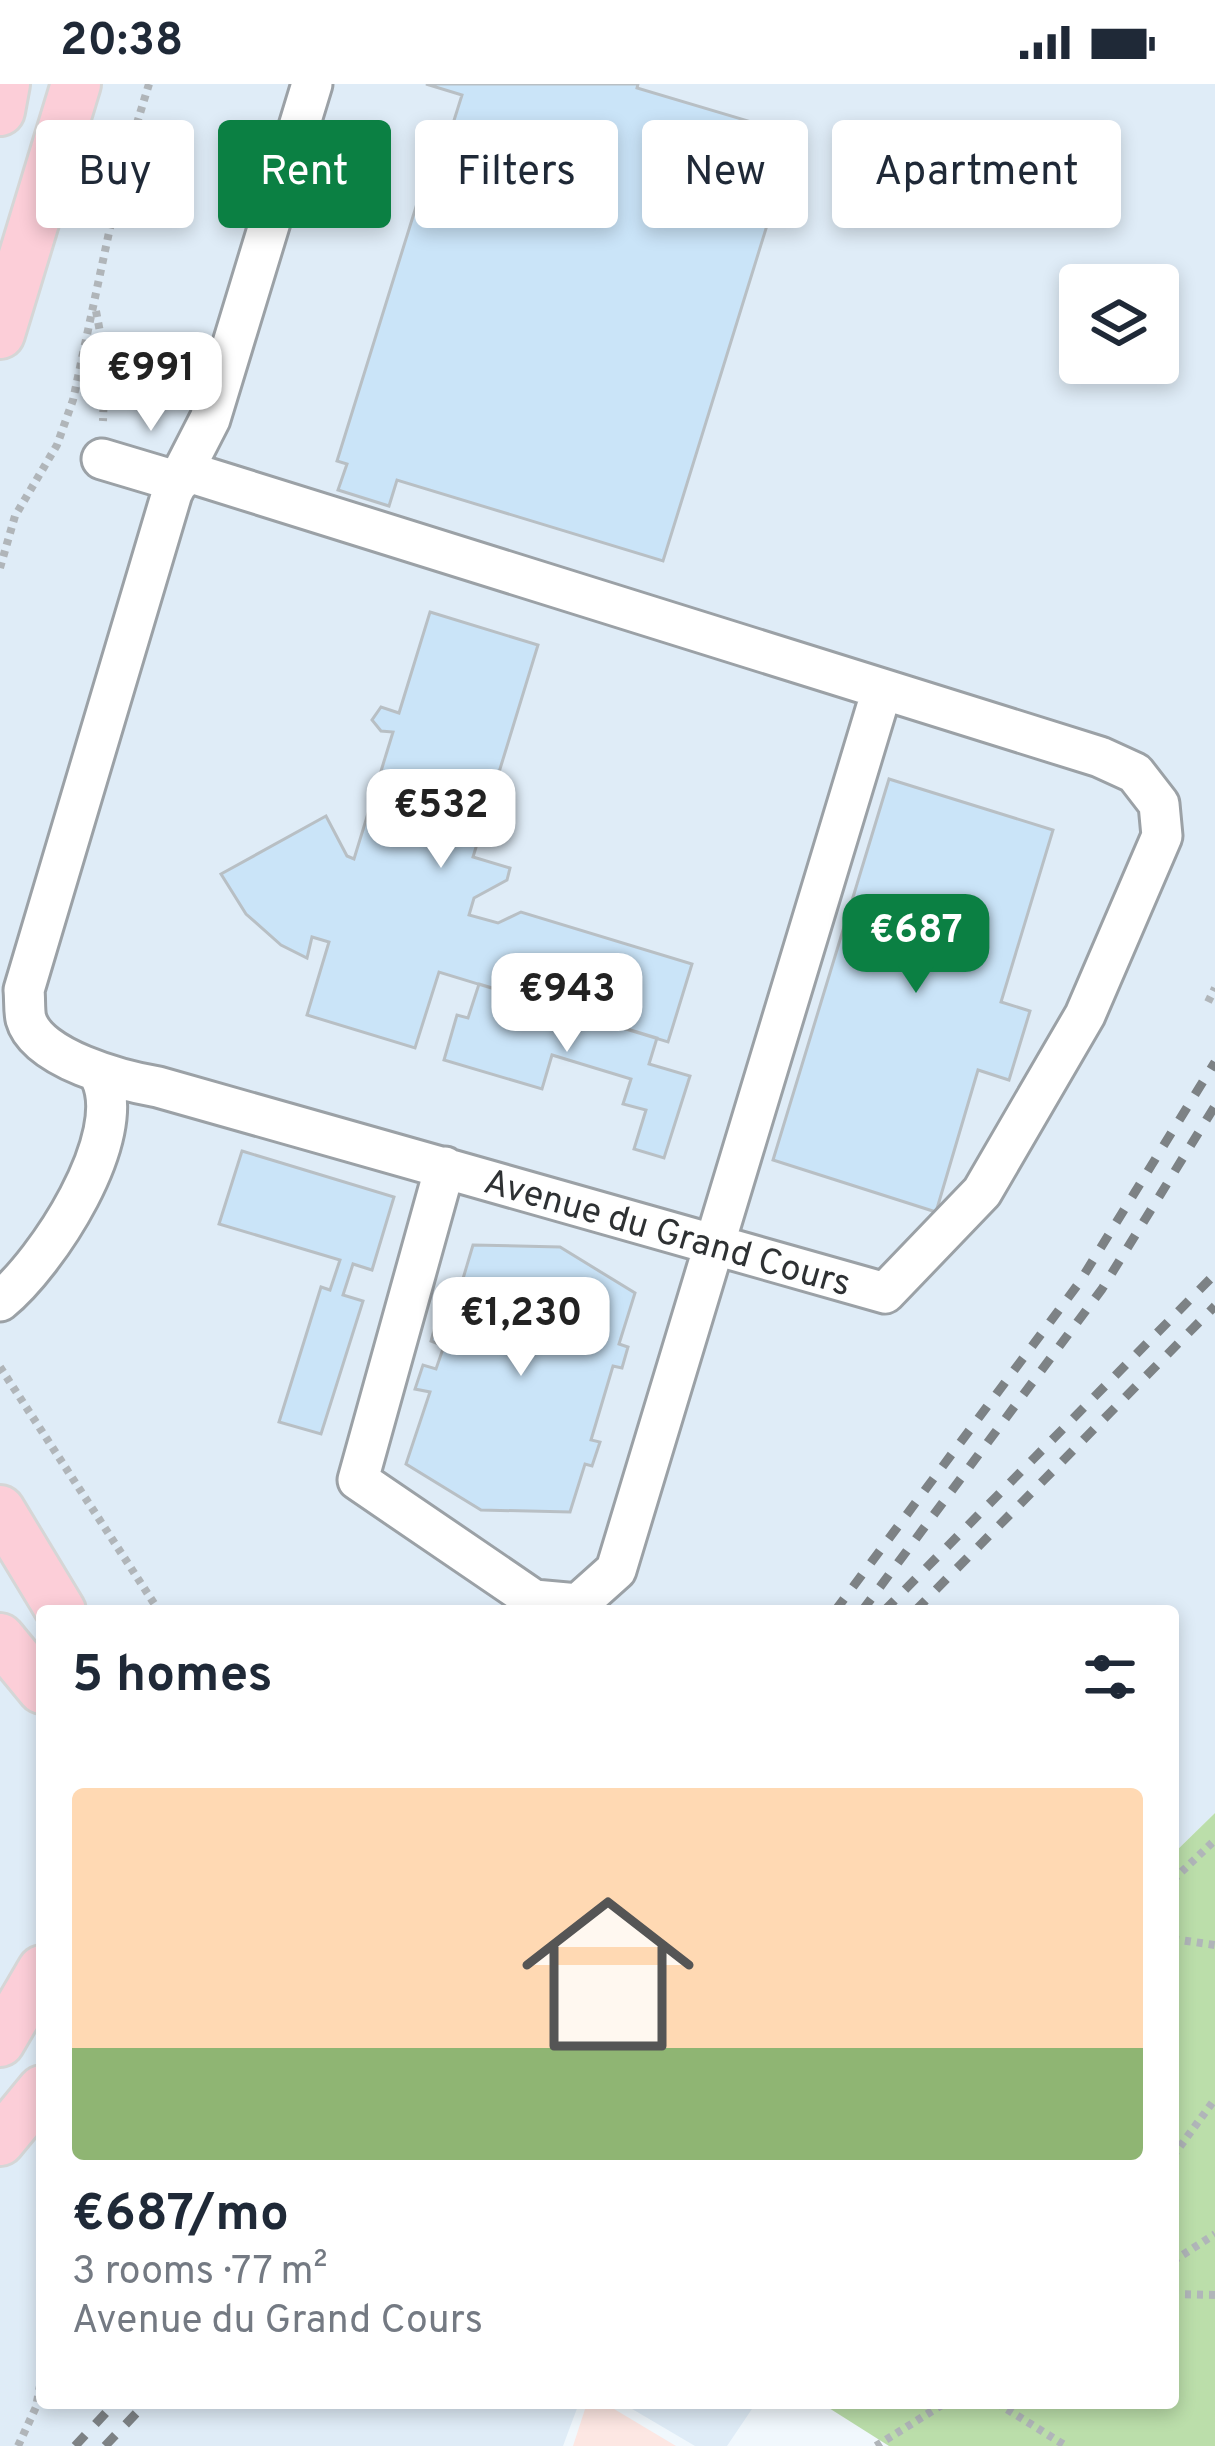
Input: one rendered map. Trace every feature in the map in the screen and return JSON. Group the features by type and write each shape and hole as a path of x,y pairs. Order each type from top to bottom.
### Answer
{"main road":[{"path":"0,111 5,84"},
{"path":"0,334 76,84"},
{"path":"0,1510 58,1605"},
{"path":"0,1638 36,1682"},
{"path":"0,2042 36,1980"},
{"path":"0,2141 36,2097"}],"street":[{"name":"Avenue du Grand Cours","path":"182,476 882,690 1135,773 1159,804 1162,836 1085,1015 982,1192 885,1293 158,1087 100,1076 13,1028 182,476 211,419 312,84"},
{"path":"102,459 182,476"},
{"path":"445,1167 358,1480 534,1600 578,1604 616,1570 882,690"},
{"path":"0,1301 56,1239 80,1196 108,1103 100,1076"}],"path":[{"path":"0,568 15,516 57,445 74,400 122,172 148,84"},
{"path":"95,304 105,358 102,459"},
{"path":"1208,1002 1215,988"},
{"path":"0,1367 155,1605"},
{"path":"1179,1874 1215,1840"},
{"path":"1179,1940 1215,1945"},
{"path":"1179,2148 1215,2098"},
{"path":"1179,2256 1215,2234"},
{"path":"1179,2294 1215,2295"},
{"path":"18,2446 36,2407"},
{"path":"876,2446 935,2409"},
{"path":"1007,2409 1066,2446"}],"shaded area":[{"path":"0,84 1215,84 1215,1813 1179,1848 1179,1605 36,1605 36,2409 577,2409 563,2446 0,2446"},
{"path":"585,2409 614,2409 676,2446 573,2446"},
{"path":"632,2409 752,2409 727,2446 695,2446"}],"green space":[{"path":"1215,1813 1215,2446 889,2446 830,2409 1179,2409 1179,1848"}],"building":[{"path":"426,84 638,84 637,88 745,120 642,120 642,228 766,228 663,561 397,480 389,506 338,490 347,464 337,461 415,210 415,228 618,228 618,120 454,120 462,95"},
{"path":"430,612 538,645 473,857 510,868 507,880 474,898 469,915 498,923 521,912 692,964 668,1042 439,972 415,1048 307,1015 329,942 312,937 307,958 281,945 246,914 221,874 326,816 347,856 354,859 393,732 381,731 372,720 381,707 399,713"},
{"path":"889,779 1053,830 1001,1002 1030,1011 1009,1080 978,1070 936,1212 773,1160"},
{"path":"479,984 657,1038 649,1064 690,1076 664,1158 634,1149 646,1110 623,1104 631,1079 552,1055 542,1089 444,1060 457,1015 468,1018"},
{"path":"242,1151 394,1197 372,1270 353,1264 343,1295 363,1301 321,1434 279,1422 321,1287 330,1290 340,1260 219,1224"},
{"path":"473,1245 560,1247 635,1293 619,1344 628,1347 622,1368 613,1366 591,1440 600,1442 592,1466 585,1464 570,1512 481,1510 406,1464 430,1392 415,1389 423,1365 436,1369 444,1346 431,1341 438,1316 451,1319"}],"railway":[{"path":"839,1605 1079,1283 1215,1062"},
{"path":"866,1605 1102,1289 1215,1106"},
{"path":"890,1605 1215,1274"},
{"path":"921,1605 1215,1306"},
{"path":"75,2446 109,2409"},
{"path":"105,2446 140,2409"}]}
